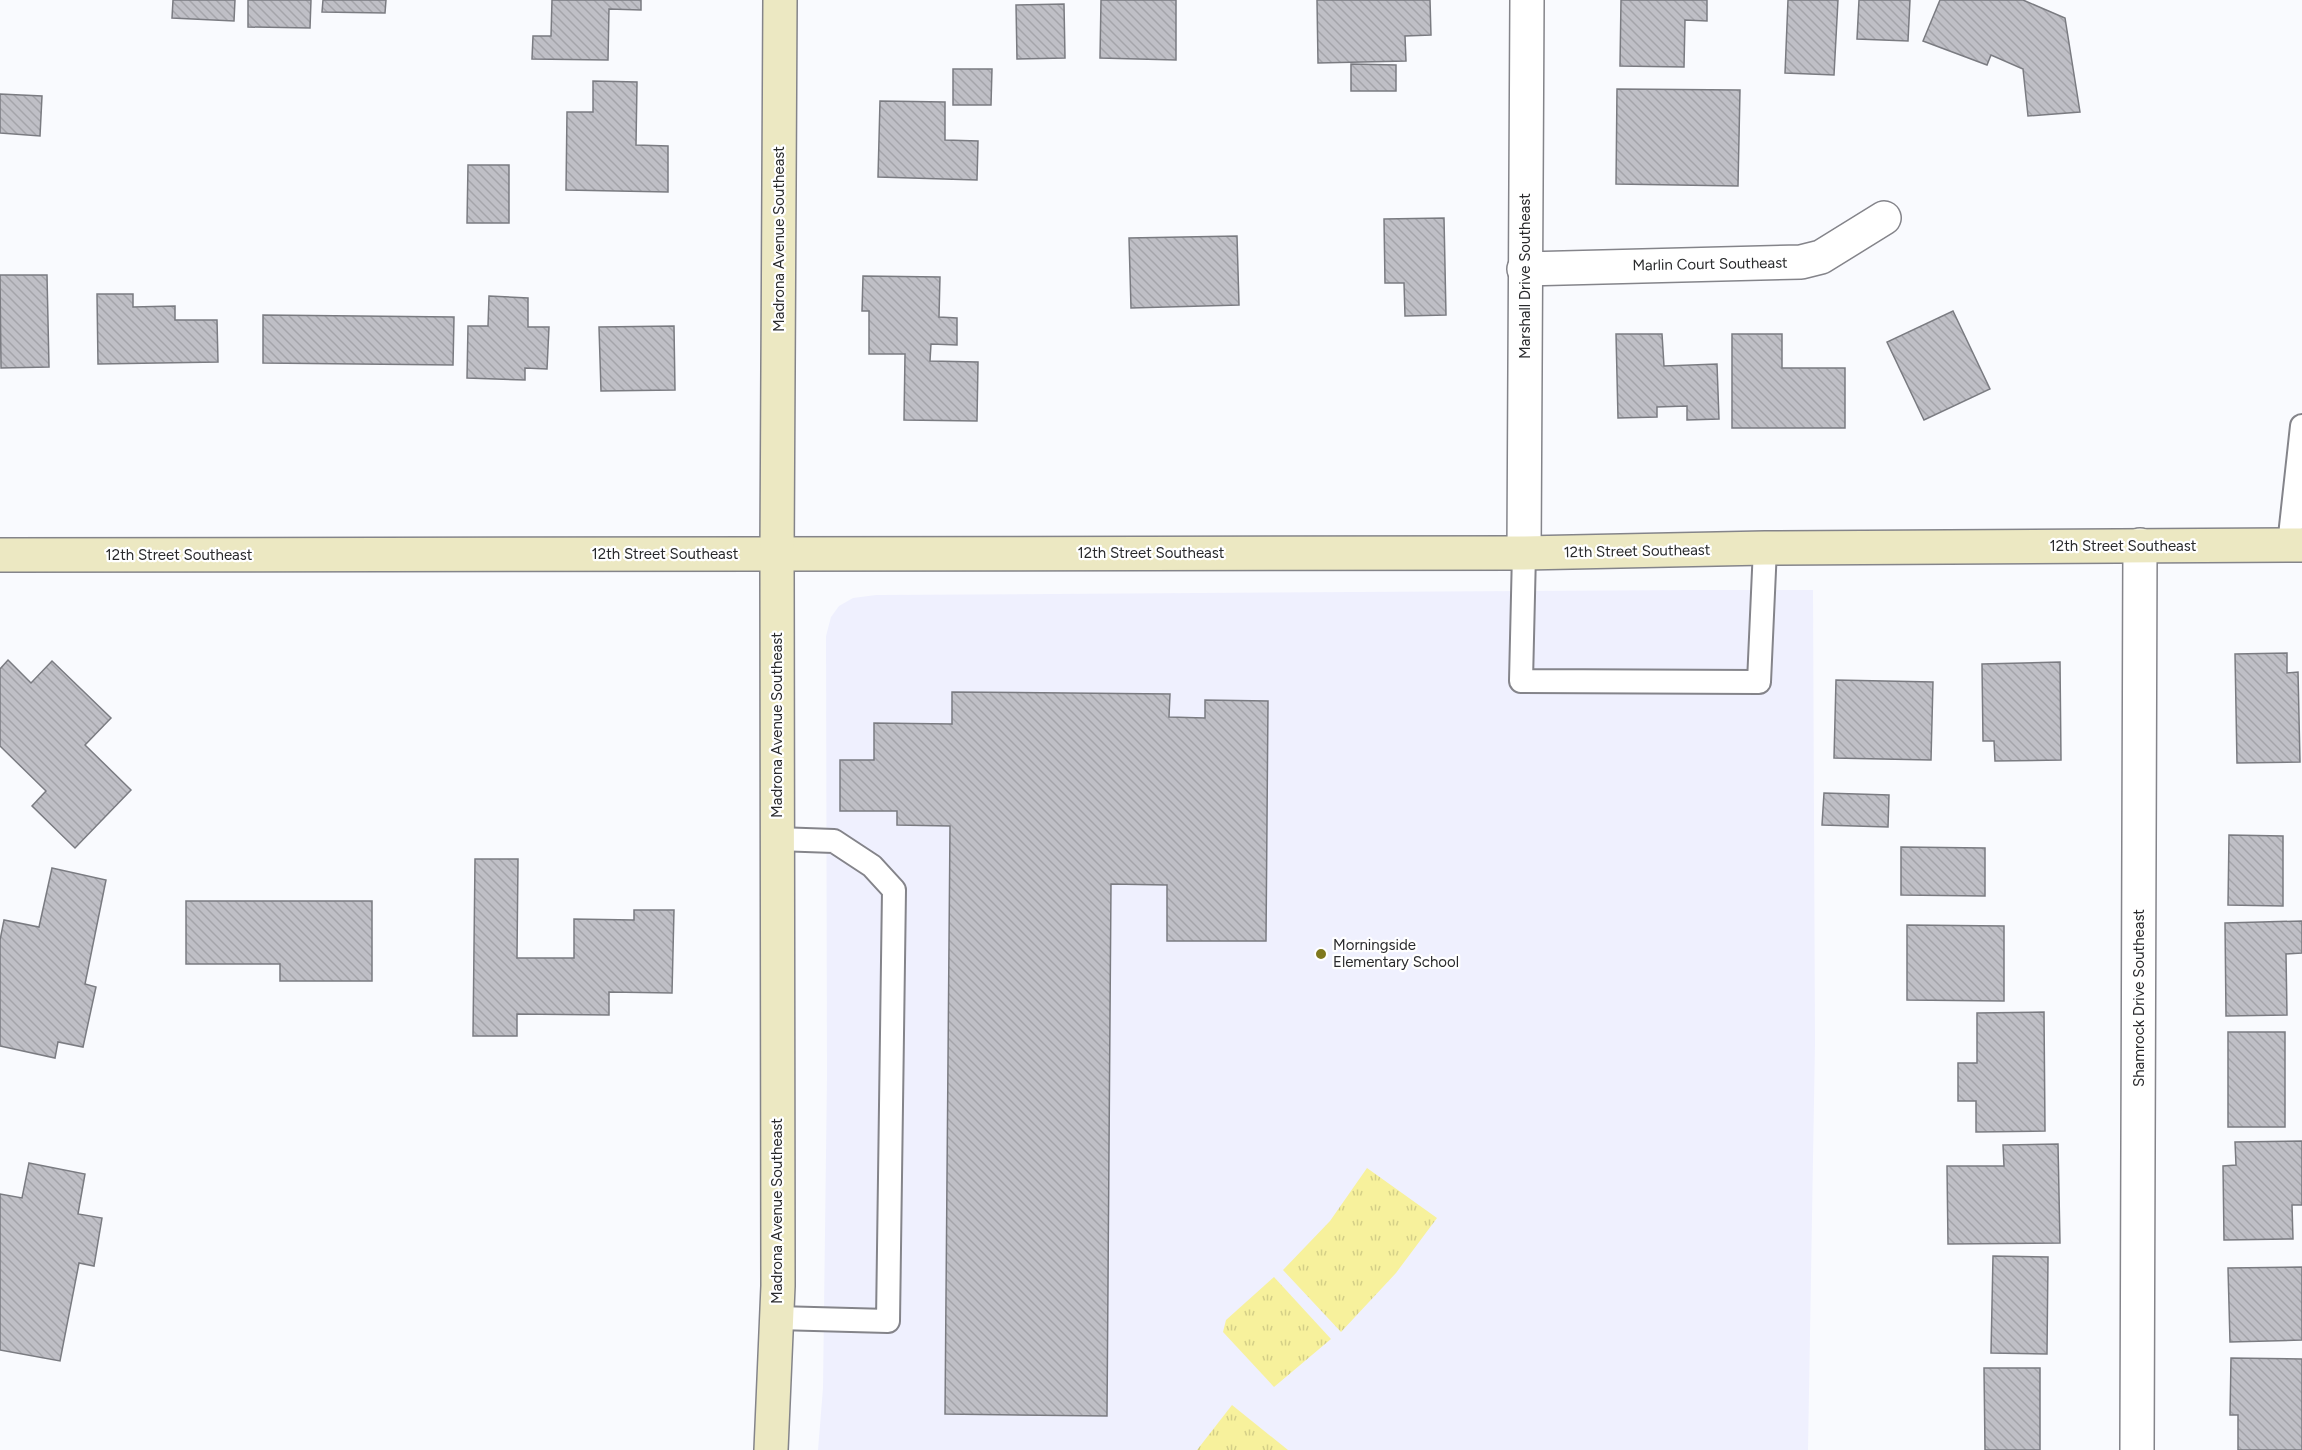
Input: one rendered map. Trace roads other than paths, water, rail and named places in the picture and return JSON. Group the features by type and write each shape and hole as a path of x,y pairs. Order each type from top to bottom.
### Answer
{"main road":[{"name":"Madrona Avenue Southeast","path":"771,1450 777,1318 780,0"},
{"name":"12th Street Southeast","path":"0,555 1524,553 1765,548 2296,545"}],"street":[{"name":"Marshall Drive Southeast","path":"1524,553 1527,0"},
{"name":"Marlin Court Southeast","path":"1524,269 1801,262 1821,257 1884,218"},
{"name":"Shamrock Drive Southeast","path":"2137,1450 2140,545"}],"lane":[{"path":"2296,545 2302,426"},
{"path":"1524,553 1521,681 1759,682 1765,548"},
{"path":"777,839 834,841 872,866 894,890 888,1321 777,1318"}],"place":[{"name":"Morningside Elementary School","path":"1321,954"}]}
